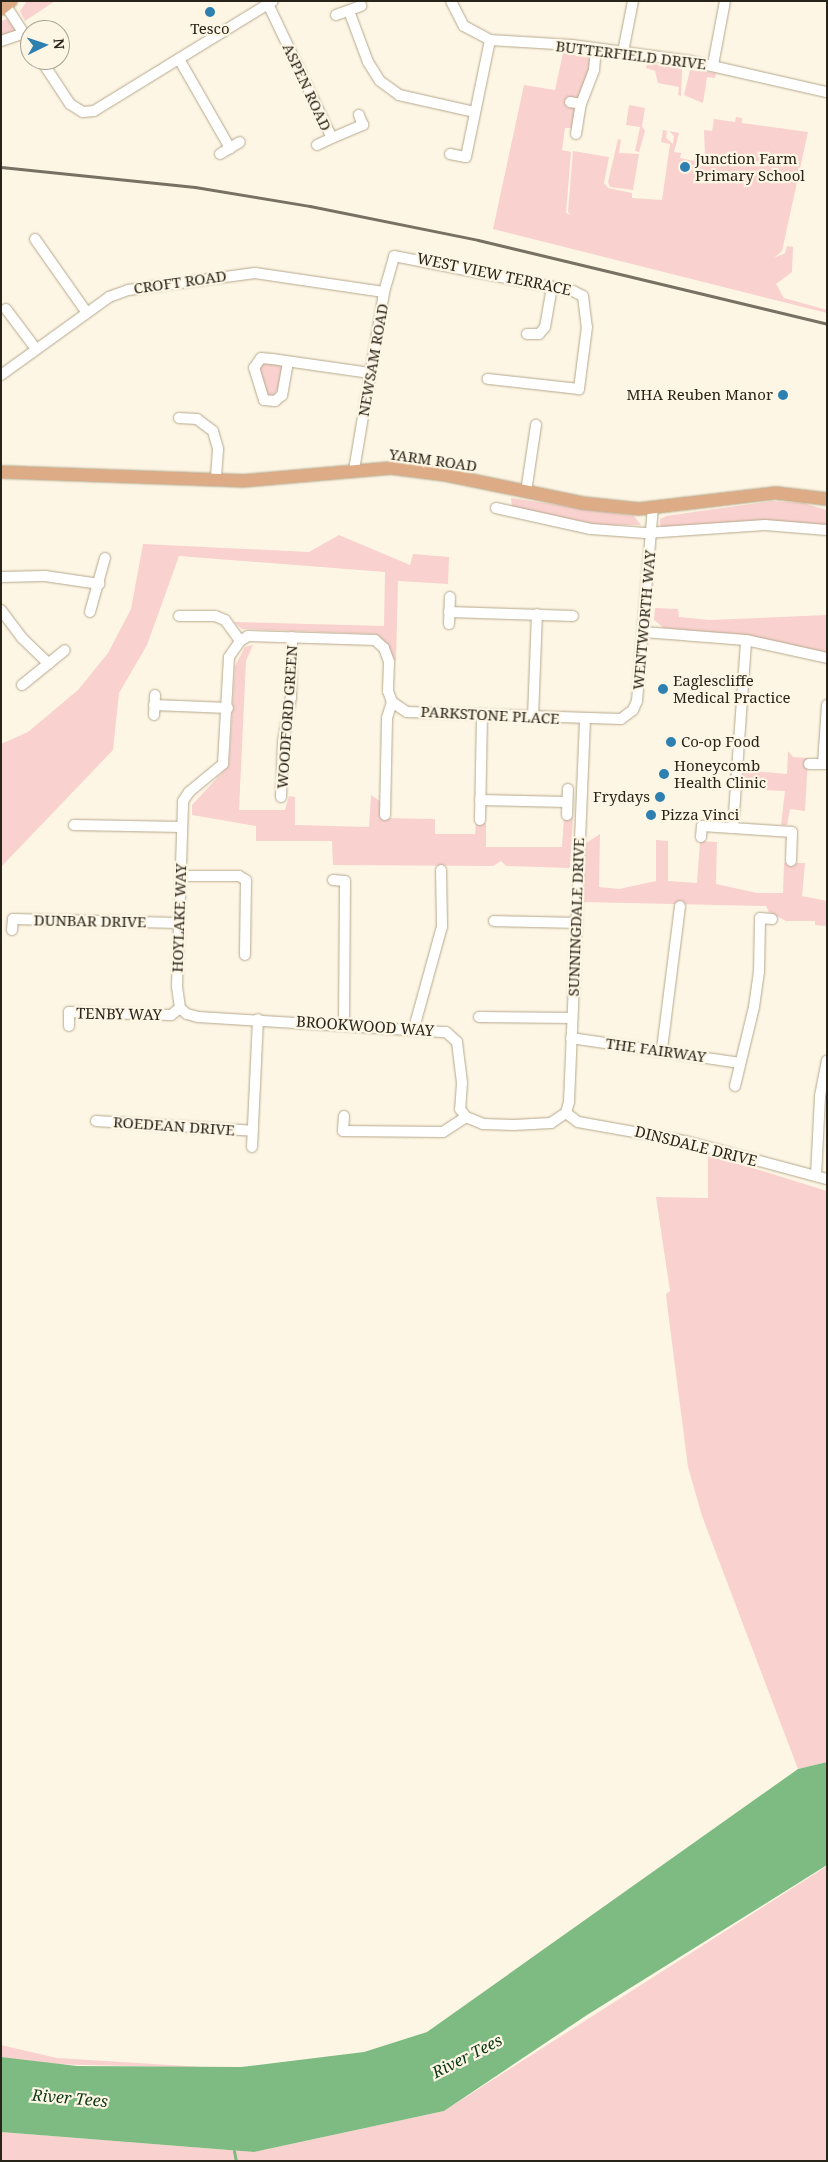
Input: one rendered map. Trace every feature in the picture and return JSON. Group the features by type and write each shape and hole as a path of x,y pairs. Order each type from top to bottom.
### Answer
{"main road":[{"name":"YARM ROAD","path":"1,472 268,481 354,470 419,471 599,506 653,508 776,493 827,499"}],"street":[{"name":"BUTTERFIELD DRIVE","path":"451,1 464,26 490,40 596,48 623,52 713,66 827,92"},
{"path":"623,52 633,1"},
{"path":"713,66 725,1"},
{"path":"48,70 70,104 83,112 102,107 271,3"},
{"name":"ASPEN ROAD","path":"271,3 332,138 365,120"},
{"path":"6,5 20,28"},
{"path":"336,15 362,6"},
{"path":"349,11 368,62 380,81 399,95 475,112"},
{"path":"1,41 20,35"},
{"path":"450,154 466,157 490,40"},
{"path":"576,134 581,104 593,76 596,48"},
{"path":"179,60 230,148"},
{"path":"570,102 581,104"},
{"path":"317,145 332,138"},
{"path":"220,154 240,142"},
{"path":"35,239 87,313"},
{"name":"WEST VIEW TERRACE","path":"399,254 577,292 584,299 588,327 579,389 488,379"},
{"name":"NEWSAM ROAD","path":"354,470 391,258 399,254"},
{"name":"CROFT ROAD","path":"1,375 87,313 123,291 251,273 384,292"},
{"path":"527,334 539,334 545,327 552,287"},
{"path":"6,309 36,349"},
{"path":"288,362 281,396 273,402 264,400 254,373 255,363 264,358 370,374"},
{"path":"179,418 197,419 213,431 218,449 216,480"},
{"path":"526,492 536,425"},
{"path":"496,508 506,506 592,529 652,533 765,525 827,530"},
{"name":"WENTWORTH WAY","path":"584,720 618,720 633,710 643,632 653,508"},
{"path":"90,612 105,558"},
{"path":"1,577 44,576 99,584"},
{"path":"449,624 450,598"},
{"path":"1,610 22,638 49,664"},
{"path":"449,612 573,616"},
{"path":"533,717 537,614"},
{"path":"180,615 215,616 225,620 240,641"},
{"path":"643,632 746,640 827,658"},
{"path":"74,825 89,820 182,827 183,801 189,792 223,764 228,708 229,657 240,641 248,636 375,640 384,648 389,662 388,690 394,704 387,718 385,815"},
{"name":"WOODFORD GREEN","path":"281,797 283,742 291,698 292,637"},
{"path":"733,828 746,640"},
{"path":"22,685 64,650"},
{"name":"PARKSTONE PLACE","path":"394,704 407,712 584,720"},
{"path":"154,705 228,708"},
{"path":"809,764 825,764 827,705"},
{"path":"480,820 482,714"},
{"name":"SUNNINGDALE DRIVE","path":"566,1113 572,1018 584,720"},
{"path":"567,815 568,789"},
{"path":"480,800 568,802"},
{"path":"701,837 702,826 792,832 791,861"},
{"name":"HOYLAKE WAY","path":"180,1008 177,998 182,827"},
{"path":"414,1028 442,926 441,870"},
{"path":"181,876 245,874 248,883 241,936 245,955"},
{"path":"333,880 344,881 344,1024"},
{"path":"662,1049 680,906"},
{"path":"666,917 678,919"},
{"path":"735,1086 759,972 760,918 772,919"},
{"name":"DUNBAR DRIVE","path":"12,930 13,920 179,923"},
{"path":"494,921 575,922"},
{"name":"BROOKWOOD WAY","path":"180,1008 187,1014 198,1017 414,1028 446,1032 457,1042 462,1083 460,1109 466,1117"},
{"name":"TENBY WAY","path":"69,1026 69,1012 171,1015 180,1008"},
{"path":"479,1017 572,1018"},
{"name":"ROEDEAN DRIVE","path":"252,1148 258,1019"},
{"name":"THE FAIRWAY","path":"571,1038 662,1049 740,1063"},
{"path":"816,1176 827,1061"},
{"name":"ROEDEAN DRIVE","path":"107,1110 101,1121 253,1131"},
{"path":"344,1116 343,1131 443,1132 466,1117 483,1124 551,1123 566,1113"},
{"name":"DINSDALE DRIVE","path":"566,1113 578,1122 685,1141 827,1179"}],"shaded area":[{"path":"27,1 55,1 26,20 24,20 20,11"},
{"path":"7,19 16,30 14,34 1,37 1,21"},
{"path":"563,53 591,57 592,64 578,99 568,98 566,107 577,109 574,128 565,128 562,150 571,152 566,213 571,215 568,212 573,151 609,157 604,183 608,188 632,193 632,198 662,200 670,144 661,142 663,130 667,131 666,138 673,144 674,136 669,131 679,133 674,152 681,153 680,158 694,161 695,155 705,156 704,130 712,131 714,119 735,122 736,117 742,118 742,123 808,132 782,251 774,258 785,253 787,246 793,247 792,272 776,284 784,298 827,310 827,313 493,229 524,85 555,90"},
{"path":"647,63 682,69 681,96 678,95 679,87 658,83 655,71 646,68"},
{"path":"690,70 716,73 715,78 707,77 703,103 684,95"},
{"path":"629,105 645,108 642,126 645,131 639,152 635,151 640,127 626,125"},
{"path":"618,139 621,140 619,153 639,154 633,190 610,187 608,182"},
{"path":"262,362 277,364 282,368 280,386 272,397 268,397 257,366"},
{"path":"511,498 634,516 641,525 590,525 512,507"},
{"path":"772,501 803,503 827,510 827,527 758,521 664,529 660,525 660,519 666,516"},
{"path":"339,535 410,565 413,554 449,557 448,584 398,581 396,662 387,645 375,634 242,629 234,622 384,626 385,572 179,556 147,645 119,693 113,750 1,867 1,744 28,732 78,690 108,653 131,609 143,544 309,552"},
{"path":"655,608 678,609 679,617 709,620 827,615 827,653 748,635 664,628 654,620"},
{"path":"253,645 246,661 239,810 285,810 289,796 295,797 295,825 369,827 371,795 381,802 381,818 435,819 435,834 475,834 476,823 486,823 486,847 562,847 564,817 573,817 570,868 506,866 501,861 493,866 333,865 332,841 256,841 256,826 192,815 192,805 229,765 235,666 245,647"},
{"path":"788,751 793,757 808,758 805,811 790,809 787,825 781,825 785,791 742,789 744,765 752,765 752,771 787,774"},
{"path":"600,834 599,887 619,889 656,881 656,840 668,841 668,881 697,883 700,841 717,842 716,884 757,893 783,893 784,863 805,863 802,896 827,901 827,926 815,925 815,921 786,921 769,912 766,906 582,902 583,845"},
{"path":"708,1154 827,1191 827,1762 798,1769 702,1516 688,1467 667,1304 666,1294 670,1291 656,1197 708,1198"},
{"path":"827,1866 827,2161 1,2161 1,2132 254,2152 444,2111"},
{"path":"1,2045 57,2058 218,2068 43,2064 1,2057"}],"water":[{"name":"River Tees","path":"827,1762 827,1865 587,2015 444,2111 254,2152 1,2132 1,2057 77,2066 241,2067 364,2052 427,2032 798,1769"}],"waterway":[{"path":"234,2151 236,2161"}],"railway":[{"path":"1,167 195,187 310,206 478,240 827,324"}],"place":[{"name":"Tesco","path":"210,12"},
{"name":"Junction Farm Primary School","path":"685,167"},
{"name":"MHA Reuben Manor","path":"783,395"},
{"name":"Eaglescliffe Medical Practice","path":"663,689"},
{"name":"Co-op Food","path":"671,742"},
{"name":"Honeycomb Health Clinic","path":"664,774"},
{"name":"Frydays","path":"660,797"},
{"name":"Pizza Vinci","path":"651,815"}]}
